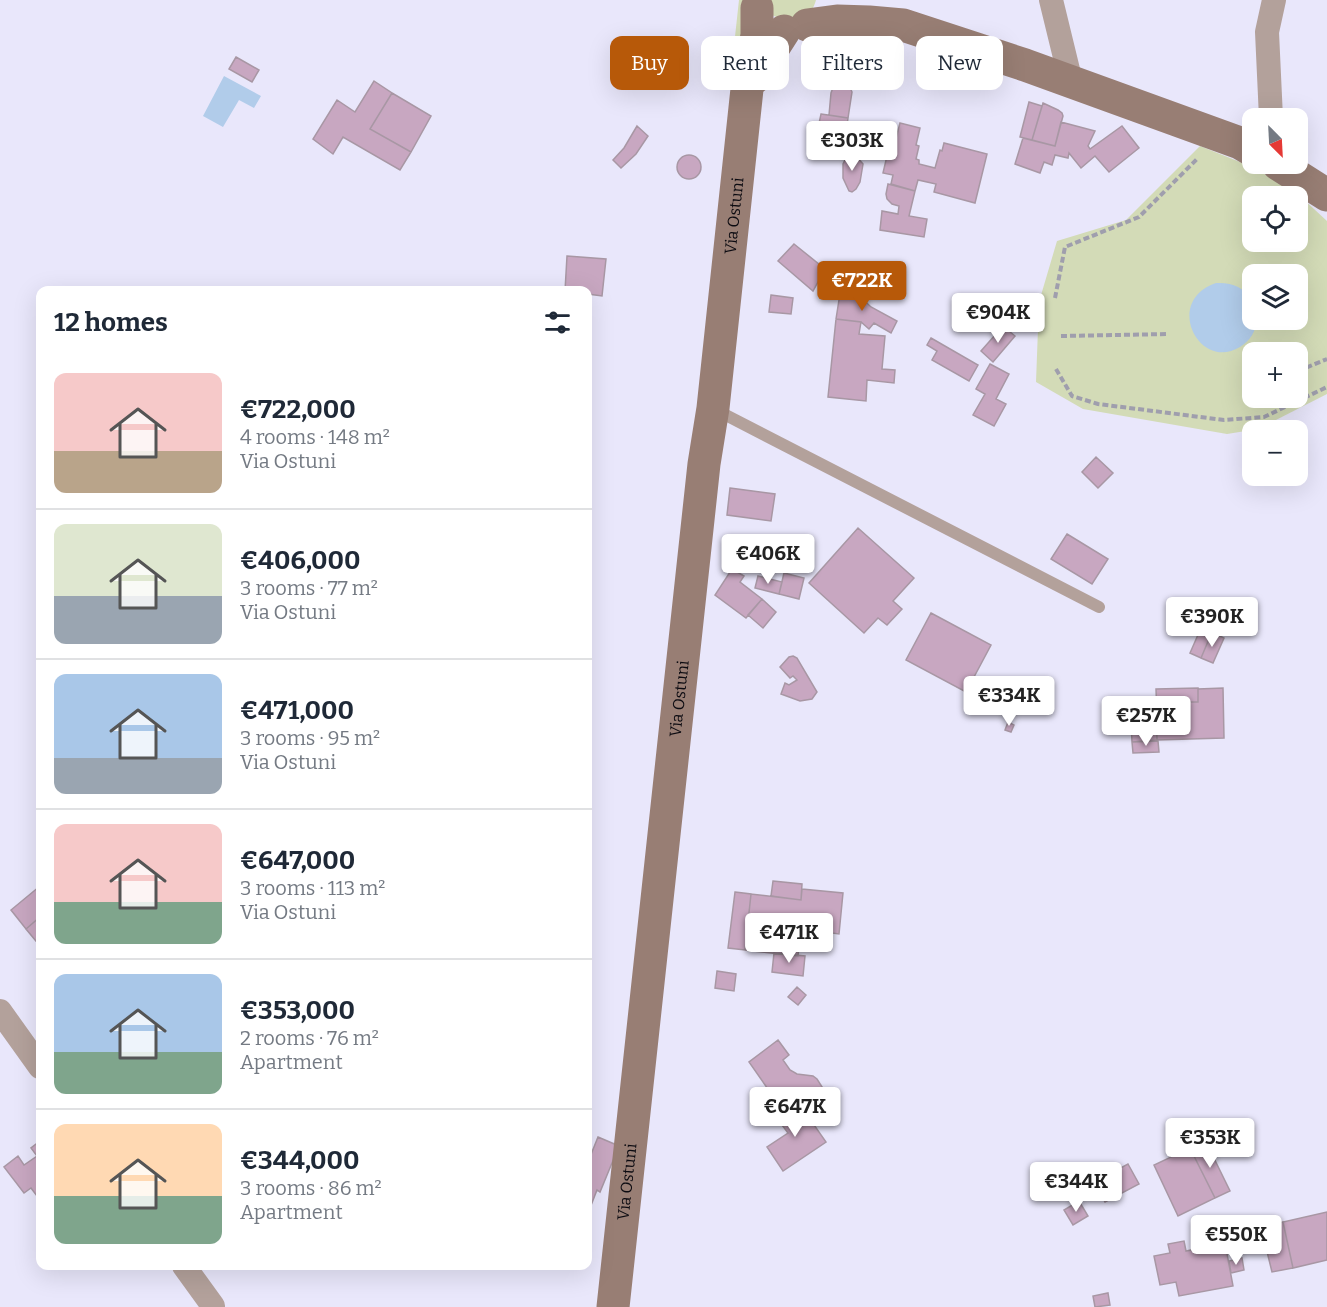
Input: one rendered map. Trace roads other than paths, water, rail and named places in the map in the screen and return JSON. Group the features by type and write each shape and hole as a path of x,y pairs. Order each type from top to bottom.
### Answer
{"main road":[{"path":"863,0 903,25"},
{"path":"757,4 764,18 773,26 805,19 903,25 1025,65 1242,144"},
{"name":"Via Ostuni","path":"757,4 757,36"},
{"path":"789,39 805,19"},
{"name":"Via Ostuni","path":"613,1307 747,90"},
{"path":"1294,174 1327,195"}],"street":[{"path":"1051,0 1071,82"},
{"path":"1271,108 1267,32 1274,0"},
{"path":"0,1011 36,1061"},
{"path":"187,1270 216,1307"}],"lane":[{"path":"713,408 1099,607"}],"water":[{"path":"224,76 261,96 254,108 239,100 223,127 203,116"},
{"path":"1216,283 1227,283 1242,290 1242,330 1254,330 1247,342 1242,342 1240,347 1225,352 1212,350 1200,342 1189,318 1192,304 1200,292"}]}
